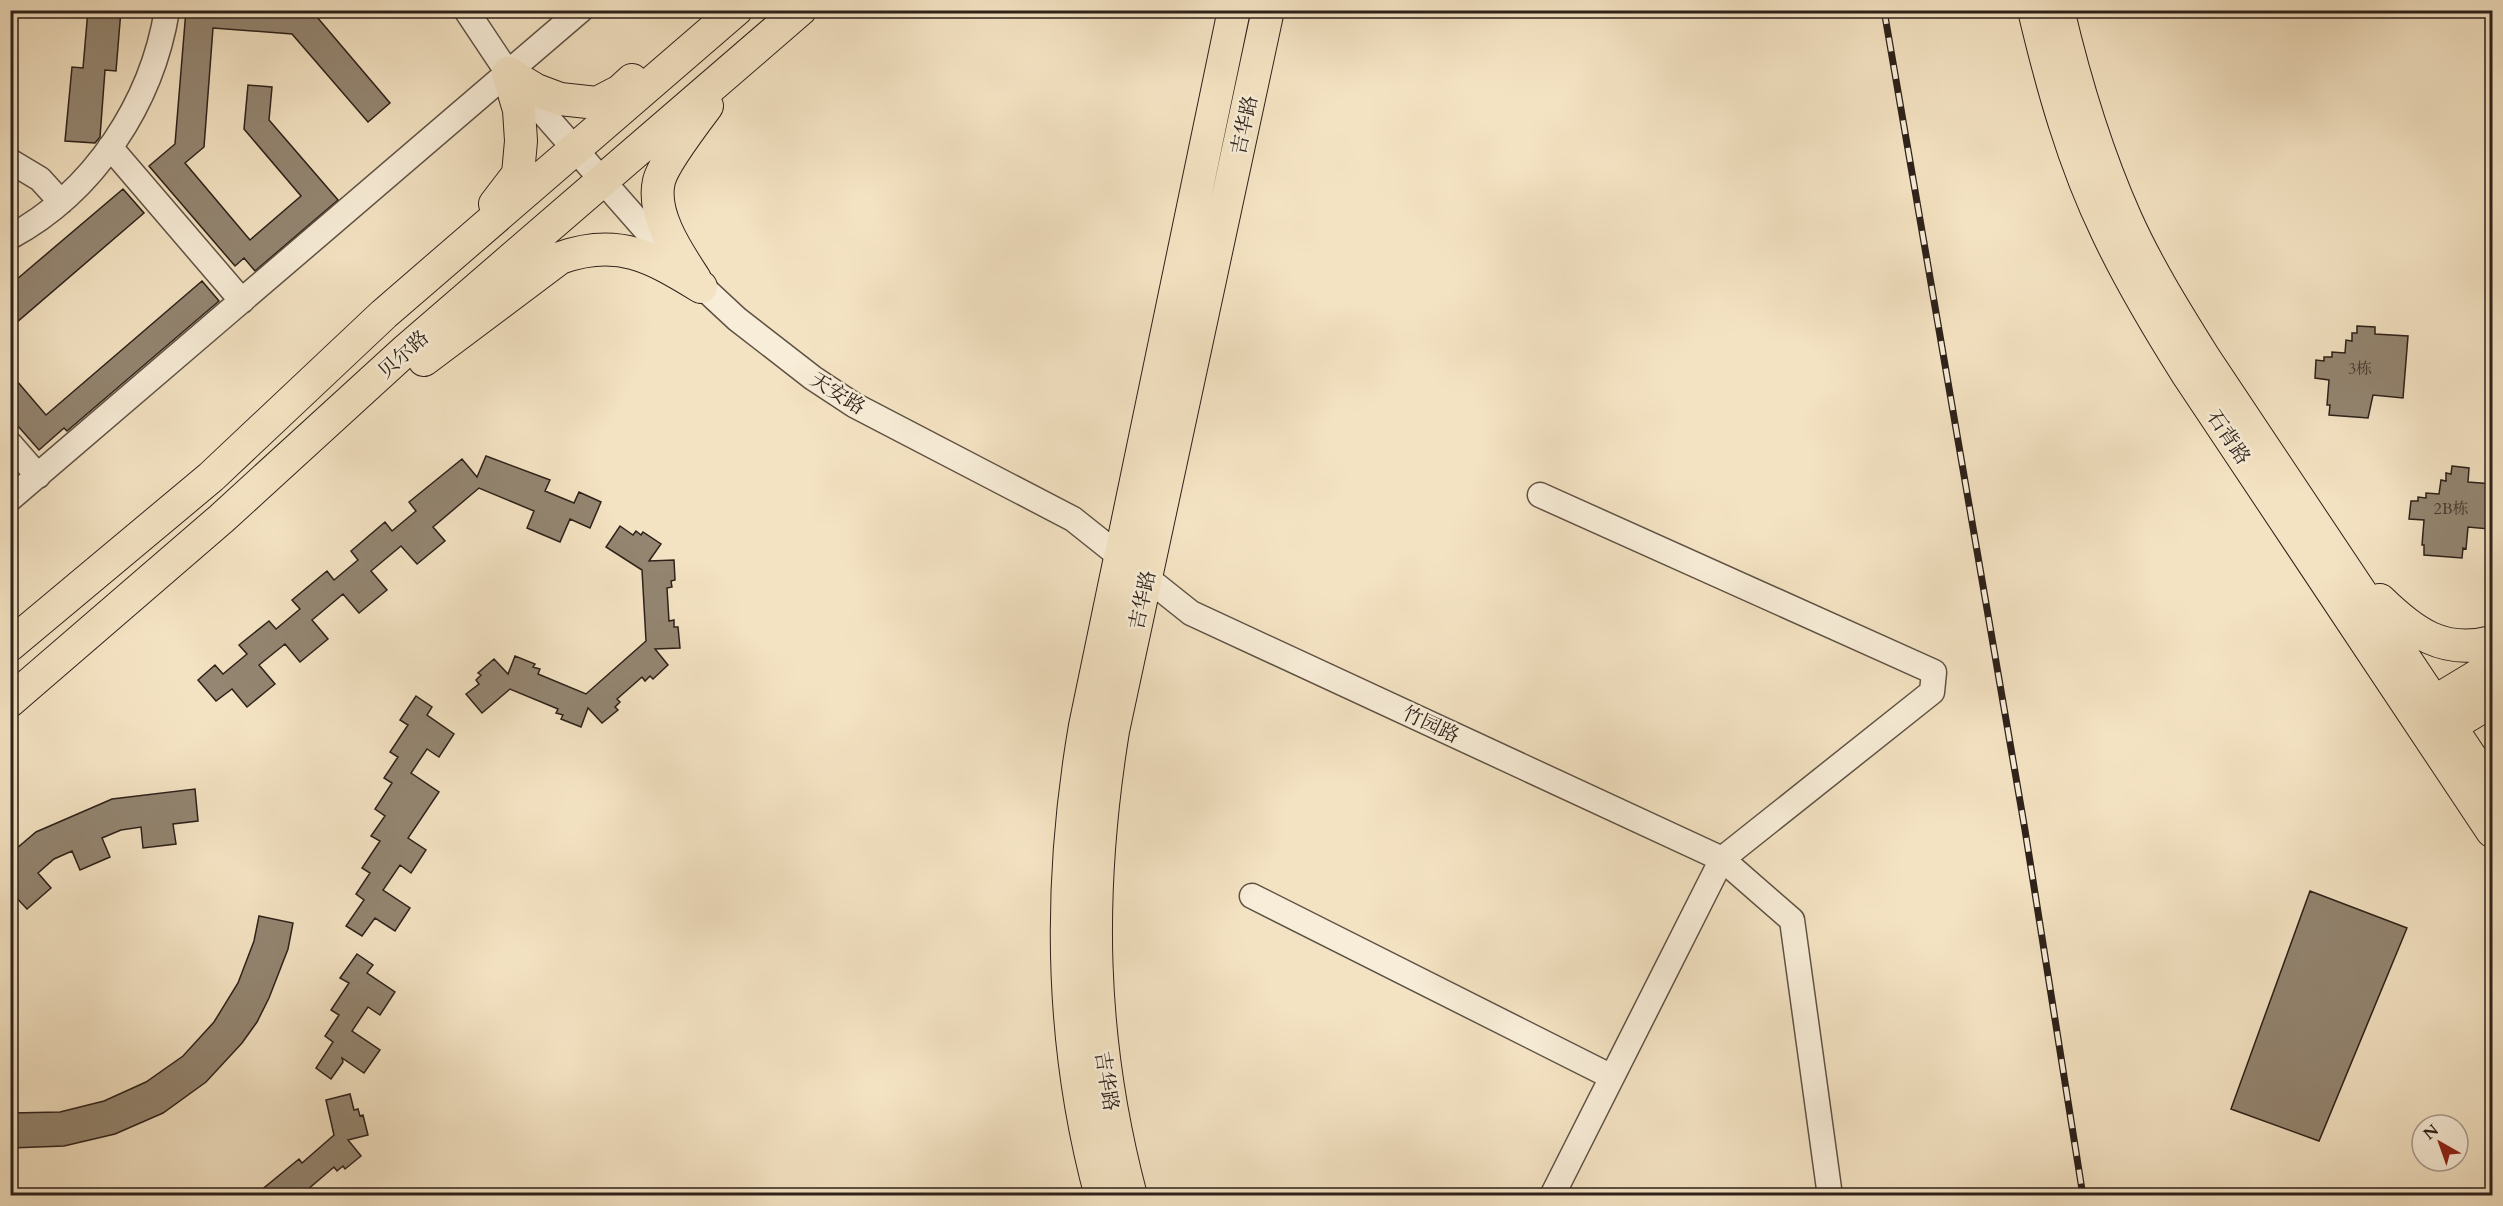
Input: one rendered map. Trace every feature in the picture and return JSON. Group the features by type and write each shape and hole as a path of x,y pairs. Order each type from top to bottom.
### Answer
{"main road":[{"path":"508,73 536,90 560,99 597,103 620,91 712,10"},
{"name":"贝尔路","path":"10,645 211,477 384,314 736,10"},
{"name":"贝尔路","path":"10,701 221,519 359,393 800,10"},
{"name":"吉华路","path":"1101,1196 1084,1122 1069,1014 1065,924 1070,834 1077,775 1120,556 1234,10"},
{"name":"吉华路","path":"1131,1196 1114,1125 1105,1068 1096,982 1095,914 1099,827 1113,731 1268,10"},
{"name":"石背路","path":"2034,10 2050,78 2075,155 2106,231 2143,303 2186,372 2433,720 2493,789"},
{"name":"石背路","path":"2058,10 2072,72 2097,147 2127,221 2163,292 2341,563 2433,720 2493,831"},
{"path":"701,287 672,243 664,225 659,180 676,149 744,59"},
{"path":"437,269 495,204 518,174 521,141 519,110 508,73"},
{"path":"359,393 423,361 560,258 584,249 617,249 662,263 701,287"},
{"path":"2341,563 2397,617 2420,634 2447,644 2462,646 2493,642"},
{"path":"2433,720 2493,667"},
{"path":"2433,720 2493,701"}],"street":[{"path":"10,237 61,202 90,173 110,147 130,117 150,75 167,10"},
{"name":"天安路","path":"466,10 508,73 633,218 701,287 775,350 854,405 1073,519 1147,577"},
{"path":"10,499 581,10"},
{"path":"110,147 242,301"},
{"path":"10,160 40,179 61,202"},
{"path":"10,444 38,476"},
{"path":"1540,495 1934,672 1932,692 1722,859 1552,1196"},
{"name":"竹园路","path":"1147,577 1191,613 1722,859 1792,920 1830,1196"},
{"path":"1252,896 1612,1077"}],"building":[{"path":"88,10 121,10 116,71 105,70 100,137 95,143 65,141 72,67 83,68"},
{"path":"186,10 311,10 390,103 368,122 292,34 213,28 204,147 185,163 250,240 301,196 244,129 248,85 272,87 269,120 338,200 255,271 244,258 235,266 149,166 175,144"},
{"path":"123,189 144,213 10,328 10,285"},
{"path":"202,281 219,301 67,431 64,428 39,450 10,417 10,373 46,415"},
{"path":"2357,326 2375,327 2375,334 2408,336 2403,398 2373,395 2368,418 2329,415 2330,405 2327,405 2329,380 2315,378 2316,360 2324,361 2324,357 2332,357 2332,352 2345,353 2346,340 2352,341 2352,333 2357,333"},
{"path":"486,456 550,480 545,491 574,503 579,492 601,502 590,528 570,519 560,542 527,528 534,511 479,488 433,527 445,541 417,564 401,546 371,571 387,590 359,613 343,594 312,620 328,639 300,662 285,644 259,665 275,684 247,707 232,689 216,701 198,680 215,665 223,674 247,654 239,645 269,621 276,629 300,609 292,600 327,571 334,580 358,560 351,551 385,522 392,531 416,511 409,502 462,459 477,477"},
{"path":"2452,466 2469,468 2468,482 2493,484 2493,526 2489,526 2489,529 2468,527 2466,549 2463,548 2462,558 2424,555 2424,545 2422,545 2424,520 2409,519 2411,501 2418,501 2418,497 2426,498 2426,493 2439,494 2441,480 2446,481 2446,473 2451,474"},
{"path":"620,526 633,535 636,531 641,535 643,532 661,544 649,561 674,560 675,580 671,581 672,587 667,588 669,621 674,620 674,627 678,627 680,648 655,649 668,665 653,679 650,676 645,681 642,677 617,699 620,702 615,707 618,710 602,723 588,708 581,727 561,719 563,715 556,713 558,709 510,689 482,713 466,694 479,684 476,680 481,675 478,673 494,659 508,674 515,656 535,664 533,667 540,669 538,674 586,694 646,641 642,570 606,547"},
{"path":"416,696 432,707 427,715 454,734 439,757 427,749 411,773 439,792 408,838 426,850 411,873 400,865 383,890 410,908 395,931 375,918 362,936 346,926 364,900 356,894 370,873 362,868 380,841 371,836 385,816 375,809 392,783 384,778 398,757 390,752 408,725 400,720"},
{"path":"195,789 198,821 173,824 176,844 143,848 141,827 121,830 102,838 110,857 80,870 72,851 54,859 38,873 51,888 27,909 10,891 10,854 36,832 112,799"},
{"path":"2310,891 2407,928 2319,1141 2231,1109"},
{"path":"259,916 293,923 288,949 257,1022 242,1043 206,1082 163,1113 115,1134 64,1146 11,1148 12,1113 60,1112 104,1101 146,1082 183,1056 214,1022 238,983 254,941"},
{"path":"357,954 373,965 367,973 395,992 380,1015 368,1007 352,1031 380,1050 364,1073 342,1058 343,1062 331,1079 316,1068 333,1042 325,1036 339,1015 331,1010 349,983 340,978"},
{"path":"350,1094 354,1110 358,1109 360,1116 363,1115 368,1135 348,1140 361,1156 345,1169 343,1166 337,1171 334,1167 300,1196 254,1196 299,1159 302,1163 334,1135 326,1100"}],"railway":[{"path":"1884,10 2025,830 2083,1196"}]}
